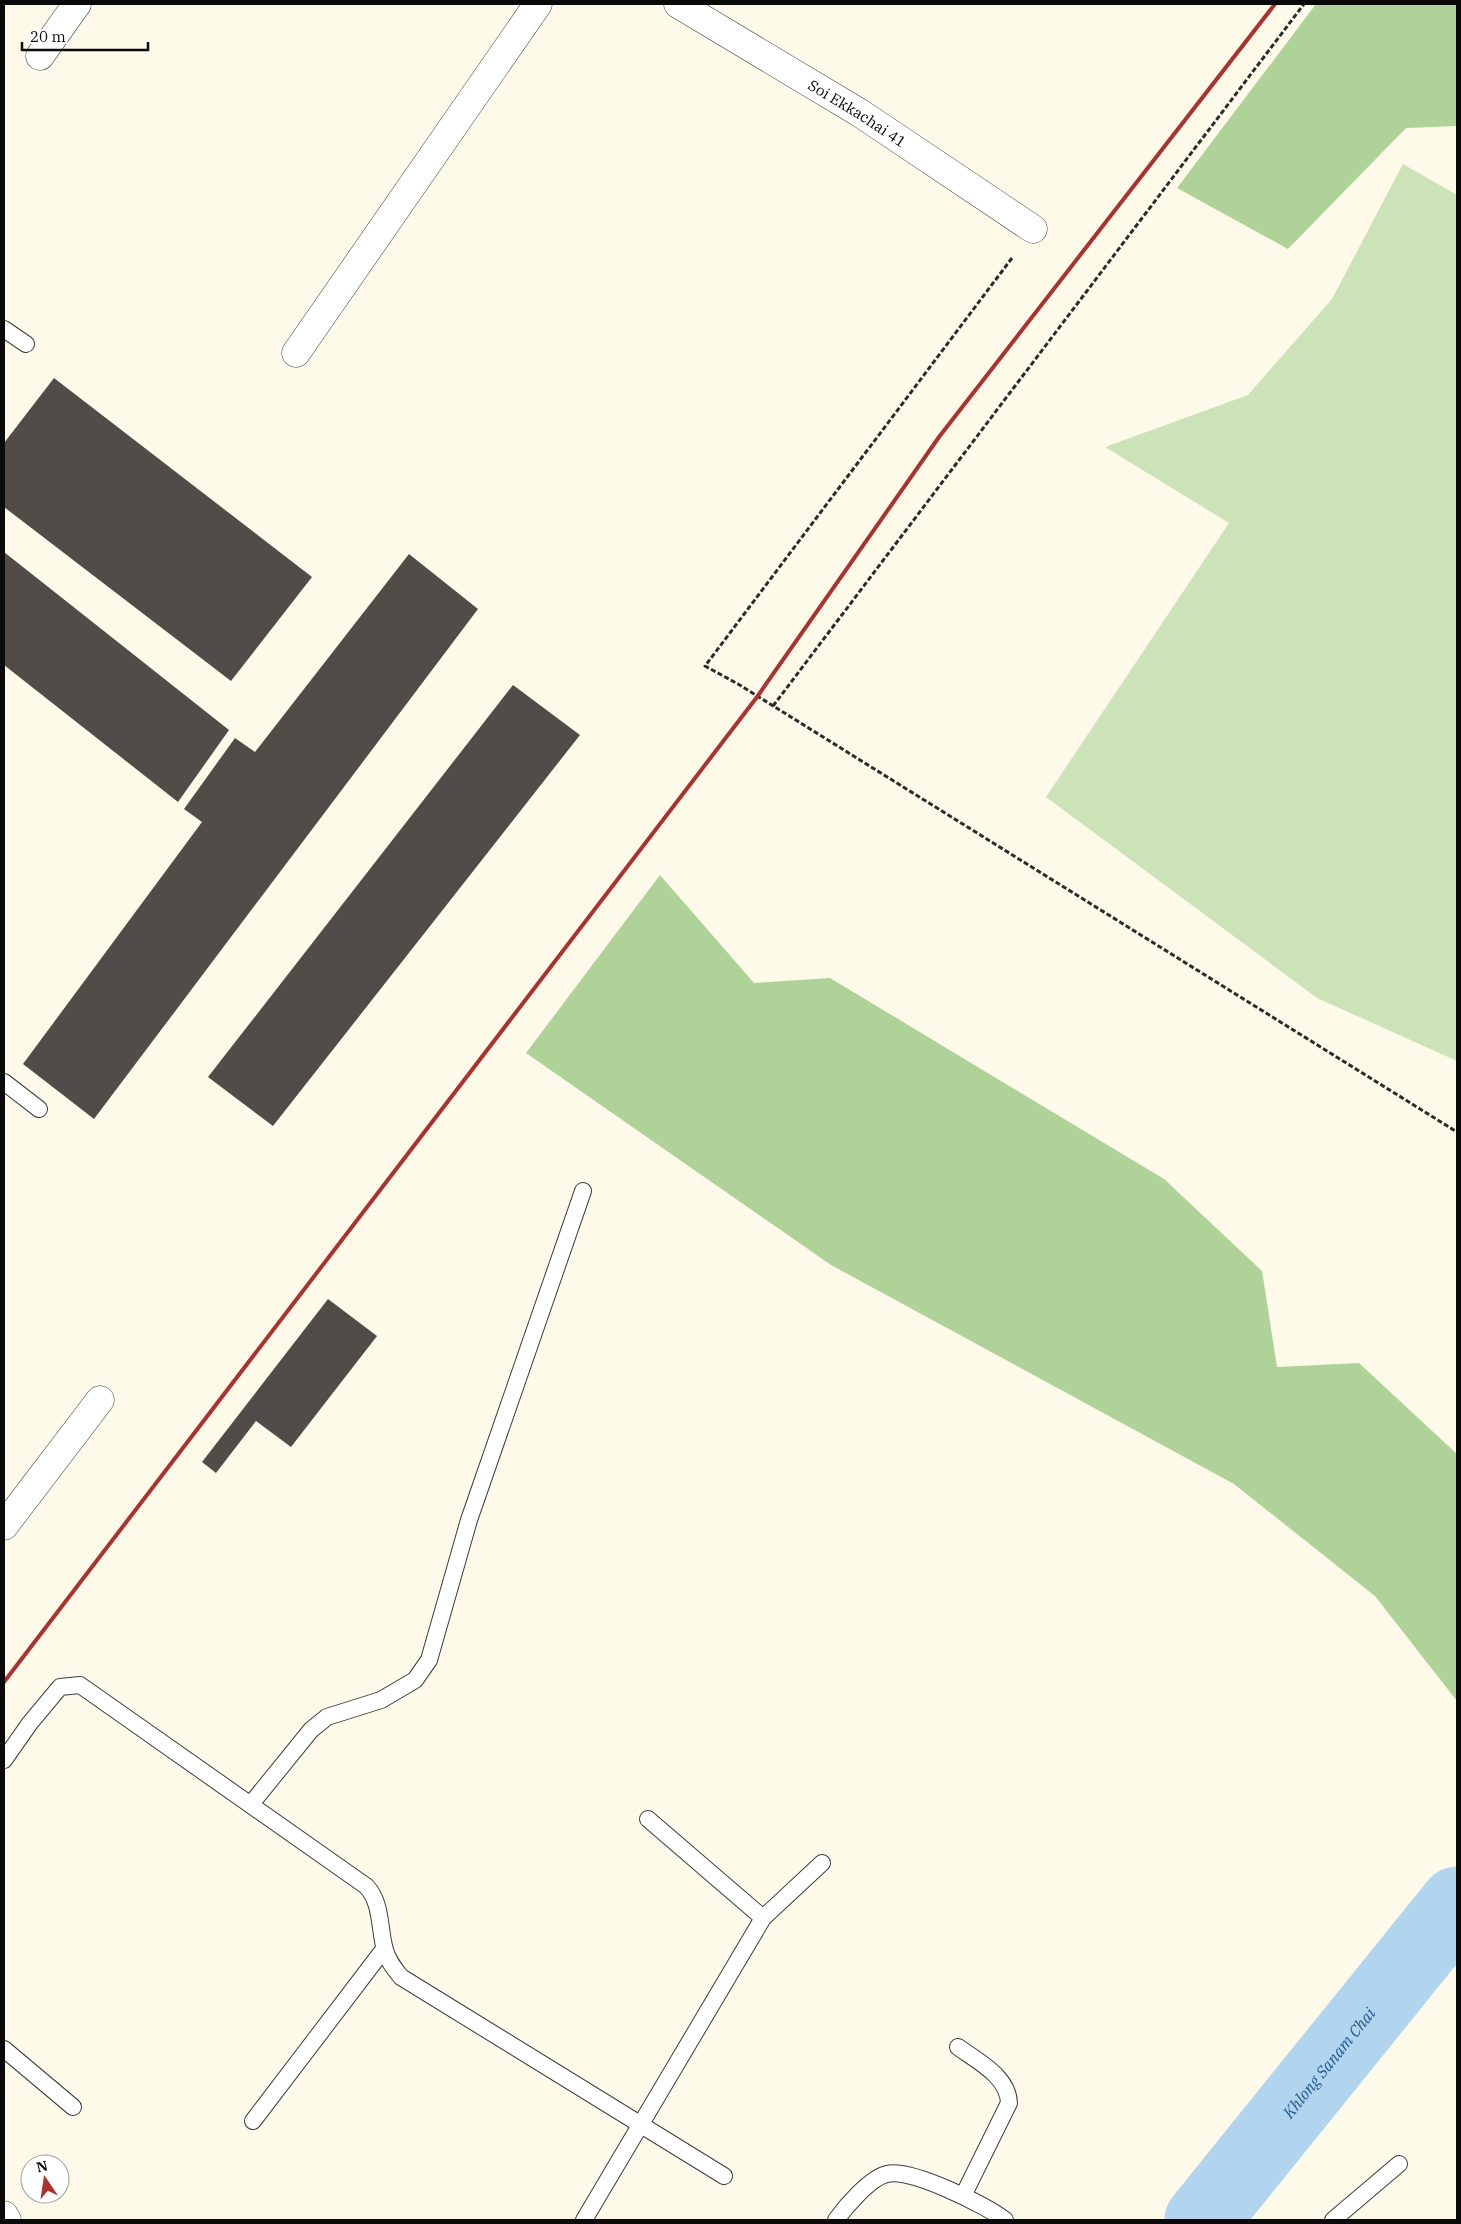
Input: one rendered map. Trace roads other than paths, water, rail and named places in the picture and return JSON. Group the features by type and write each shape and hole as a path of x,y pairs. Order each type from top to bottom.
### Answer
{"street":[{"path":"40,56 78,4"},
{"path":"296,353 538,4"},
{"name":"Soi Ekkachai 41","path":"678,4 860,113 1033,229"},
{"path":"4,1526 100,1400"},
{"path":"4,2215 7,2220"}],"lane":[{"path":"4,329 26,344"},
{"path":"4,1082 39,1109"},
{"path":"251,1804 311,1730 327,1717 381,1700 415,1680 429,1660 469,1520 583,1191"},
{"path":"4,1760 30,1723 60,1688 80,1685 251,1804 371,1891 375,1899 384,1950 390,1963 401,1977 641,2123 724,2176"},
{"path":"648,1818 763,1918"},
{"path":"584,2220 763,1918 822,1863"},
{"path":"253,2121 384,1950"},
{"path":"958,2047 998,2077 1007,2091 1009,2103 963,2196"},
{"path":"4,2049 73,2107"},
{"path":"1333,2220 1399,2164"},
{"path":"836,2220 844,2209 875,2180 887,2174 905,2173 963,2196 993,2211 1005,2220"}],"waterway":[{"name":"Khlong Sanam Chai","path":"1202,2220 1457,1904"}],"railway":[{"path":"4,1682 757,697 939,437 1275,4"}]}
